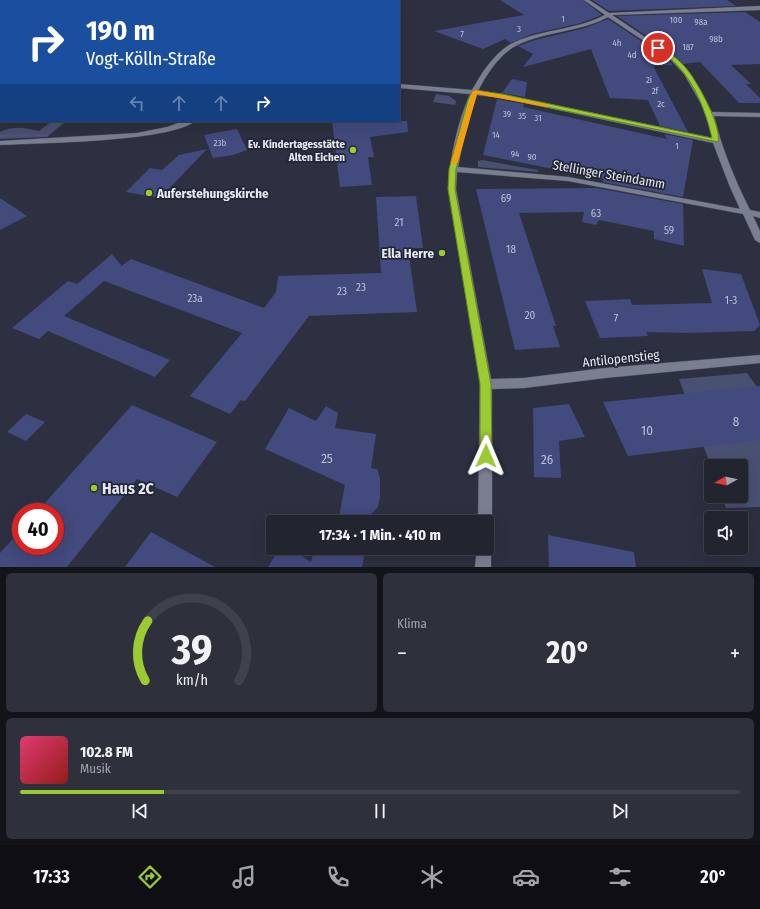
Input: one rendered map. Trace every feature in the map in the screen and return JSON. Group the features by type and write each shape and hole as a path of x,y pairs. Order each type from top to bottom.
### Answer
{"street":[{"path":"586,0 610,14 683,67 710,114 716,141 734,187 760,240"},
{"path":"485,515 486,384 453,205 452,189 453,169 475,92 501,54 508,48 526,40 601,21 610,14 623,12 760,8"},
{"path":"400,86 475,92 502,96 716,141"},
{"path":"710,114 760,115"},
{"path":"0,142 138,135 163,130 188,122"},
{"name":"Stellinger Steindamm","path":"453,169 568,179 760,215"},
{"name":"Antilopenstieg","path":"486,384 524,383 605,373 760,358"},
{"path":"483,567 484,555"}],"shaded area":[{"path":"436,94 449,96 456,101 455,105 433,102"},
{"path":"51,122 65,122 47,137 0,139 0,132 10,128 39,131"},
{"path":"482,160 538,170 538,172 478,167 478,161"},
{"path":"747,373 760,391 760,507 726,508 724,503 748,503 748,459 708,459 679,379"}],"building":[{"path":"500,0 583,0 602,15 581,23 532,34 511,43 505,39 483,49 434,31 524,15"},
{"path":"592,0 727,0 736,6 609,11"},
{"path":"745,12 760,22 760,64 731,65 751,84 746,84 760,98 760,103 739,103 700,62 683,64 673,54 617,16"},
{"path":"608,19 667,58 673,65 653,66 688,132 660,126 648,100 610,98 591,49 523,67 533,54 518,46 535,40 585,28"},
{"path":"512,79 527,82 525,97 502,93"},
{"path":"497,99 524,104 523,107 667,139 664,134 693,140 683,197 603,182 603,179 483,155"},
{"name":"Ev. Kindertagesstätte Alten Eichen","path":"407,121 408,132 370,137 374,157 368,157 372,185 340,187 332,122"},
{"path":"237,129 247,150 233,155 213,158 204,135"},
{"path":"207,149 160,198 126,192 150,168 162,170 179,155"},
{"path":"596,188 683,204 684,246 654,239 654,231 599,220 596,225 582,222 584,212 519,213 556,326 553,326 560,347 515,350 476,189"},
{"path":"416,196 423,248 408,248 417,312 309,316 245,401 241,400 230,414 190,396 242,333 104,281 64,316 170,360 155,377 48,331 39,339 12,328 68,281 77,284 112,254 121,265 120,267 131,259 264,308 276,292 278,276 381,273 376,197"},
{"path":"0,198 27,216 0,230"},
{"path":"702,269 741,274 760,325 754,331 686,333 646,332 648,336 600,338 585,301 630,299 632,305 712,303"},
{"path":"760,386 760,440 628,456 603,402"},
{"path":"569,404 585,437 559,441 561,478 534,477 533,408"},
{"name":"Haus 2C","path":"132,405 217,442 177,497 137,479 67,567 0,567 0,553 12,540 12,555 64,555 64,503 45,503"},
{"path":"326,406 338,413 335,428 376,434 371,468 377,469 380,478 380,497 378,507 370,515 339,515 345,485 265,449 289,408 316,421"},
{"path":"26,414 45,422 26,441 7,432"},
{"path":"151,532 215,567 125,567"},
{"path":"548,535 634,552 636,567 549,567"},
{"path":"276,555 300,555 311,562 313,555 364,555 362,567 268,567"}],"waterway":[{"path":"0,136 46,135"}],"slow traffic":[{"path":"454,162 471,100 475,92 546,105"}],"place":[{"name":"Ev. Kindertagesstätte Alten Eichen","path":"353,150"},
{"name":"Auferstehungskirche","path":"149,193"},
{"name":"Ella Herre","path":"442,253"},
{"name":"Haus 2C","path":"94,488"}],"route":[{"path":"486,456 486,384 453,205 452,189 453,169 471,100 475,92 502,96 716,141 710,114 687,73 683,67 658,48"}]}
